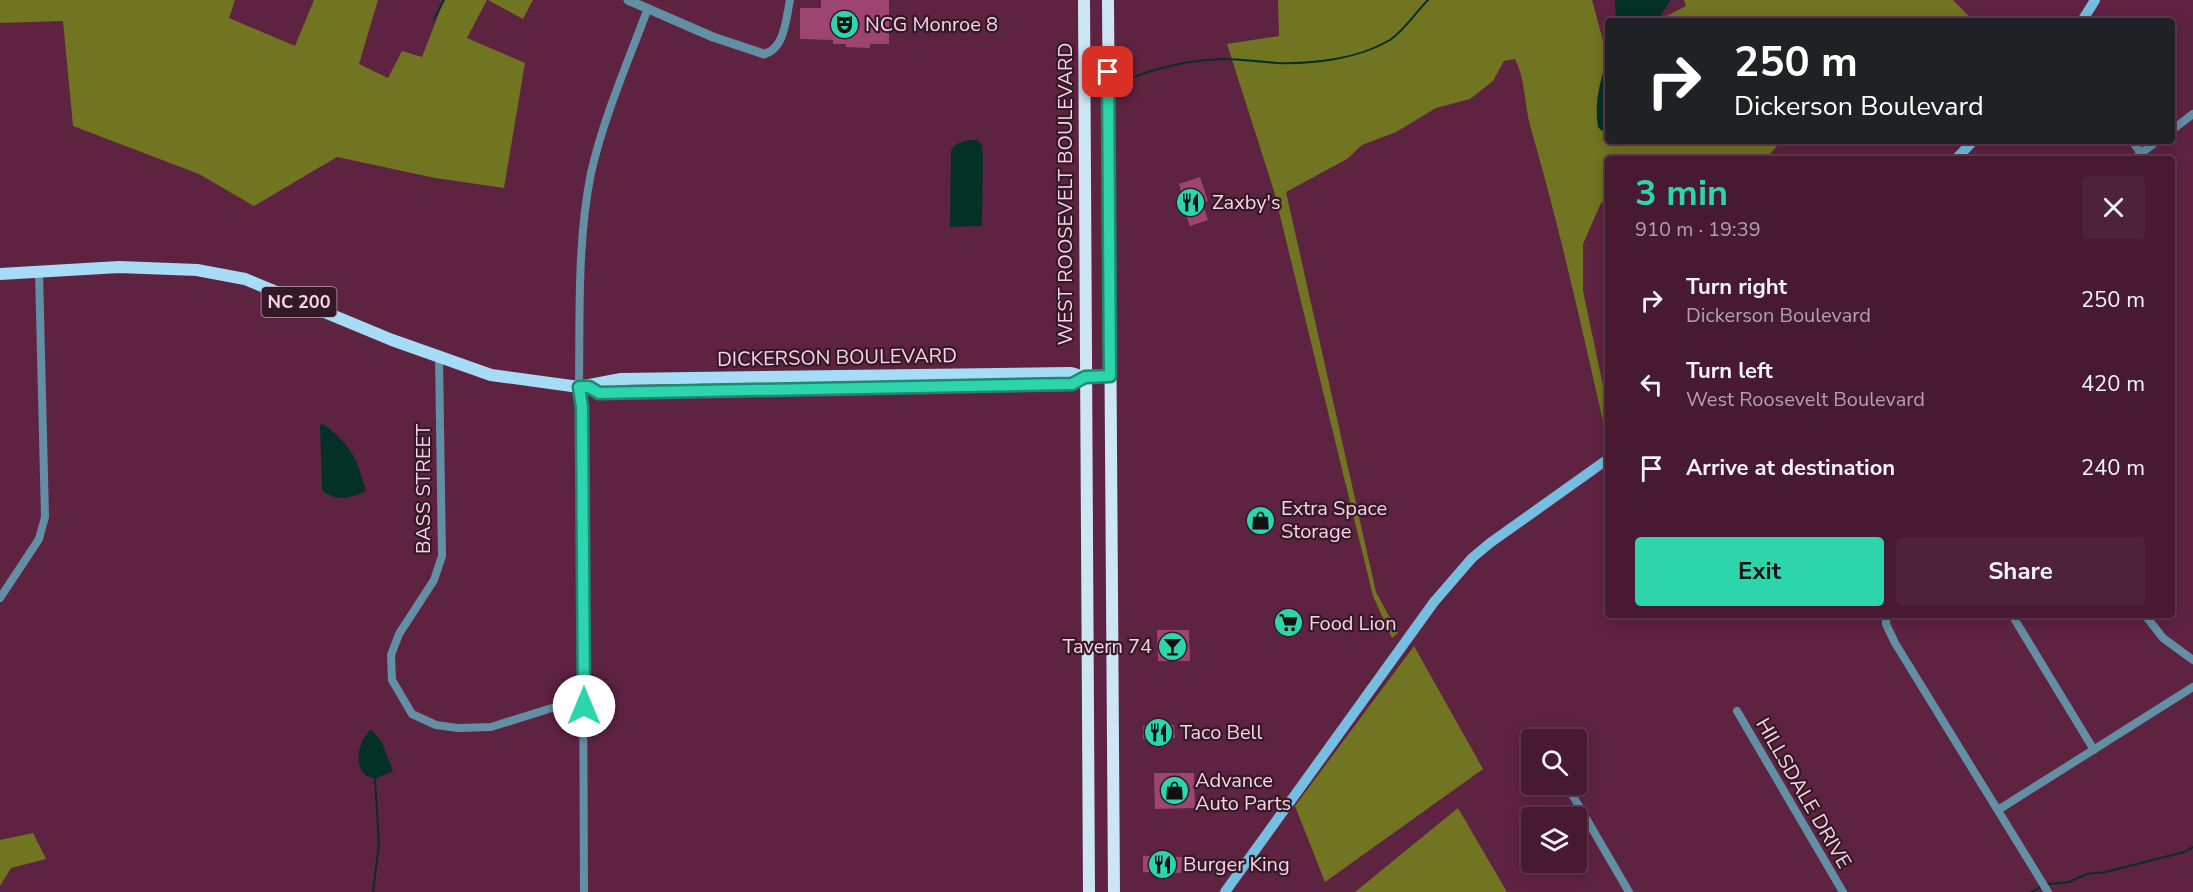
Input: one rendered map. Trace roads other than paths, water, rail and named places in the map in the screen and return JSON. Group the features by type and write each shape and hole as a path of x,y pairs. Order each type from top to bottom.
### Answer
{"highway":[{"name":"WEST ROOSEVELT BOULEVARD","path":"1084,0 1089,892"},
{"path":"1100,0 1108,72"},
{"path":"1108,0 1114,892"}],"main road":[{"path":"2084,18 2095,0"},
{"path":"1959,156 1970,144"},
{"name":"DICKERSON BOULEVARD","path":"0,274 119,267 186,270 245,279 439,357 491,375 584,387 599,393 1072,384 1085,377"},
{"name":"DICKERSON BOULEVARD","path":"584,387 599,382 631,379 1071,373 1085,377 1110,376"},
{"name":"NC 200","path":"844,388 894,382 898,377"},
{"path":"1225,892 1434,602 1472,558 1605,461"}],"street":[{"path":"628,0 713,37 764,54 772,52 777,46 783,32 790,0"},
{"path":"584,892 582,407 584,212 607,116 648,8"},
{"path":"2175,128 2193,114"},
{"path":"2134,144 2141,153"},
{"path":"2138,156 2153,144"},
{"path":"0,598 39,539 45,517 39,272"},
{"name":"BASS STREET","path":"439,357 442,556 434,580 399,634 392,655 392,681 412,714 436,725 458,728 490,727 555,707 584,706"},
{"path":"1886,618 1886,624 1895,644 2048,892"},
{"path":"2014,618 2094,750"},
{"path":"2147,618 2163,638 2193,660"},
{"path":"1998,810 2193,687"},
{"name":"HILLSDALE DRIVE","path":"1737,711 1843,892"},
{"path":"1572,795 1629,892"}],"waterway":[{"path":"434,19 444,0"},
{"path":"1124,81 1148,72 1198,61 1230,59 1292,63 1350,56 1390,40 1428,0"},
{"path":"373,892 379,843 375,779"},
{"path":"2048,884 2069,882 2087,874 2106,872 2184,852 2193,847"},
{"path":"2031,892 2039,888"}],"place":[{"name":"NCG Monroe 8","path":"844,24"},
{"name":"Zaxby's","path":"1191,202"},
{"name":"Extra Space Storage","path":"1260,520"},
{"name":"Food Lion","path":"1288,623"},
{"name":"Tavern 74","path":"1173,646"},
{"name":"Taco Bell","path":"1159,732"},
{"name":"Advance Auto Parts","path":"1174,791"},
{"name":"Burger King","path":"1162,864"}]}
